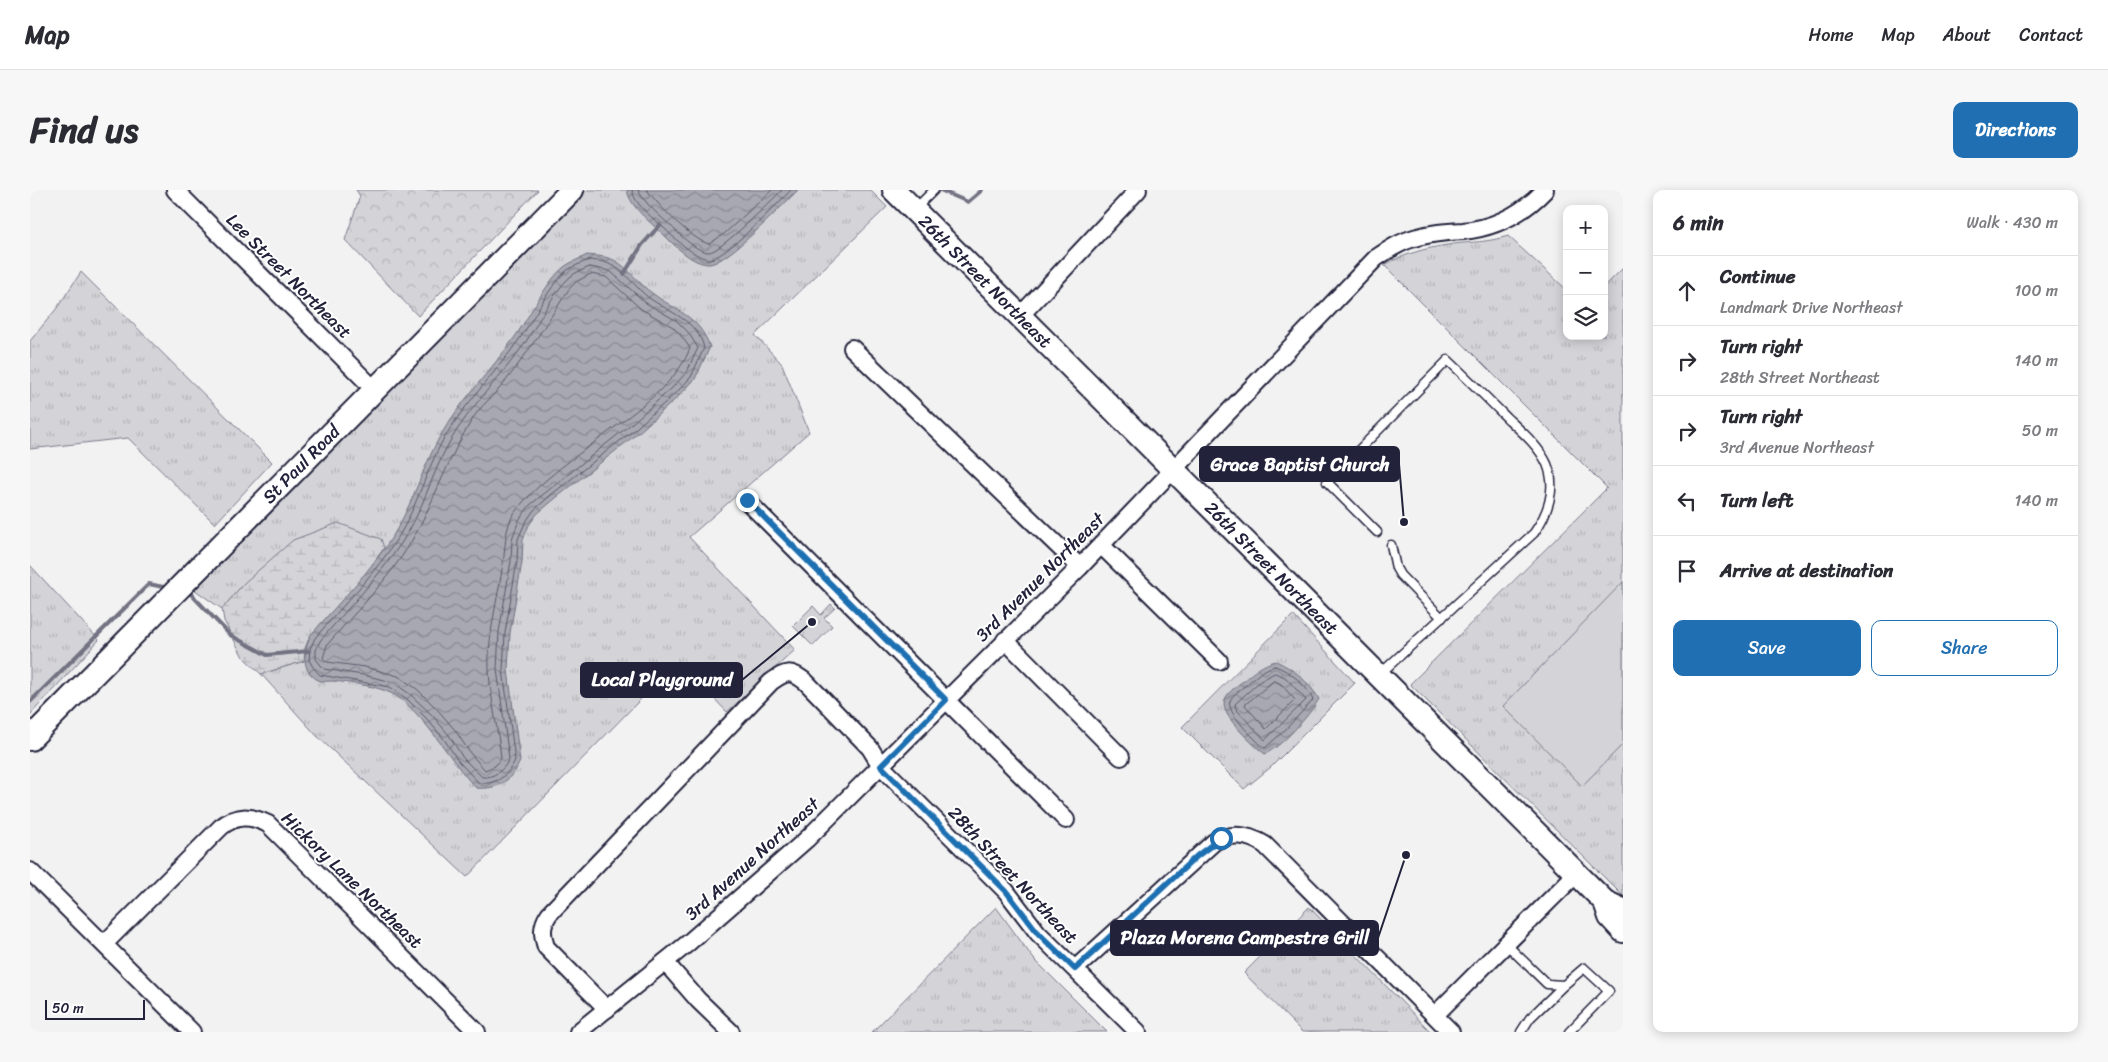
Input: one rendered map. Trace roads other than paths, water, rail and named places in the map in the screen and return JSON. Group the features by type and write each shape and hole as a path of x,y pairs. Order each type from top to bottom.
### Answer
{"main road":[{"name":"St Paul Road","path":"30,739 572,190"},
{"name":"26th Street Northeast","path":"894,190 1577,874 1614,906 1610,917 1623,931"}],"street":[{"name":"Lee Street Northeast","path":"174,190 375,390"},
{"path":"1020,316 1138,190"},
{"name":"3rd Avenue Northeast","path":"578,1032 728,910 800,845 1080,567 1376,258 1412,238 1432,233 1485,227 1504,220 1523,210 1545,190"},
{"path":"852,348 1080,567"},
{"path":"747,500 1066,820"},
{"path":"1101,545 1220,661"},
{"path":"1005,640 1121,757"},
{"name":"28th Street Northeast","path":"607,1009 546,947 542,935 543,923 555,907 771,682 786,673 796,674 801,678 870,748 881,766 1006,891 1038,933 1138,1032"},
{"name":"Hickory Lane Northeast","path":"104,944 221,827 237,818 257,818 268,824 476,1032"},
{"path":"1075,969 1214,842 1227,836 1242,835 1265,845 1451,1032"},
{"path":"30,871 192,1032"},
{"path":"1435,1015 1577,874"},
{"path":"665,962 698,1000 732,1032"}],"lane":[{"path":"914,210 934,190"},
{"path":"1377,532 1327,482 1448,360 1522,432 1541,454 1547,464 1551,485 1550,501 1544,518 1534,533 1379,675"},
{"path":"1391,545 1396,568 1400,575 1442,618"},
{"path":"1506,944 1547,984 1564,985"},
{"path":"1521,1032 1530,1018 1584,968 1609,991 1568,1032"}],"water":[{"path":"627,190 798,190 742,244 718,261 710,264 697,261 678,249 636,208"},
{"path":"587,255 601,256 619,263 647,290 693,321 700,328 710,347 695,379 679,396 638,433 537,514 529,525 523,540 522,562 510,633 508,670 520,761 513,774 503,783 497,786 476,788 422,720 398,697 386,691 367,686 318,680 312,676 306,666 306,648 310,636 365,574 394,534 447,424 505,351 551,281 566,265"},
{"path":"1276,661 1300,677 1311,687 1319,699 1295,730 1279,745 1265,754 1247,738 1228,716 1224,704 1226,697 1234,688 1258,669"}],"waterway":[{"path":"940,190 968,202 982,190"},
{"path":"624,274 642,245 660,225"},
{"path":"30,702 149,584 168,588"},
{"path":"185,592 191,594 230,635 267,655 309,651"}],"place":[{"name":"Grace Baptist Church","path":"1404,522"},
{"name":"Local Playground","path":"812,622"},
{"name":"Plaza Morena Campestre Grill","path":"1406,855"}]}
